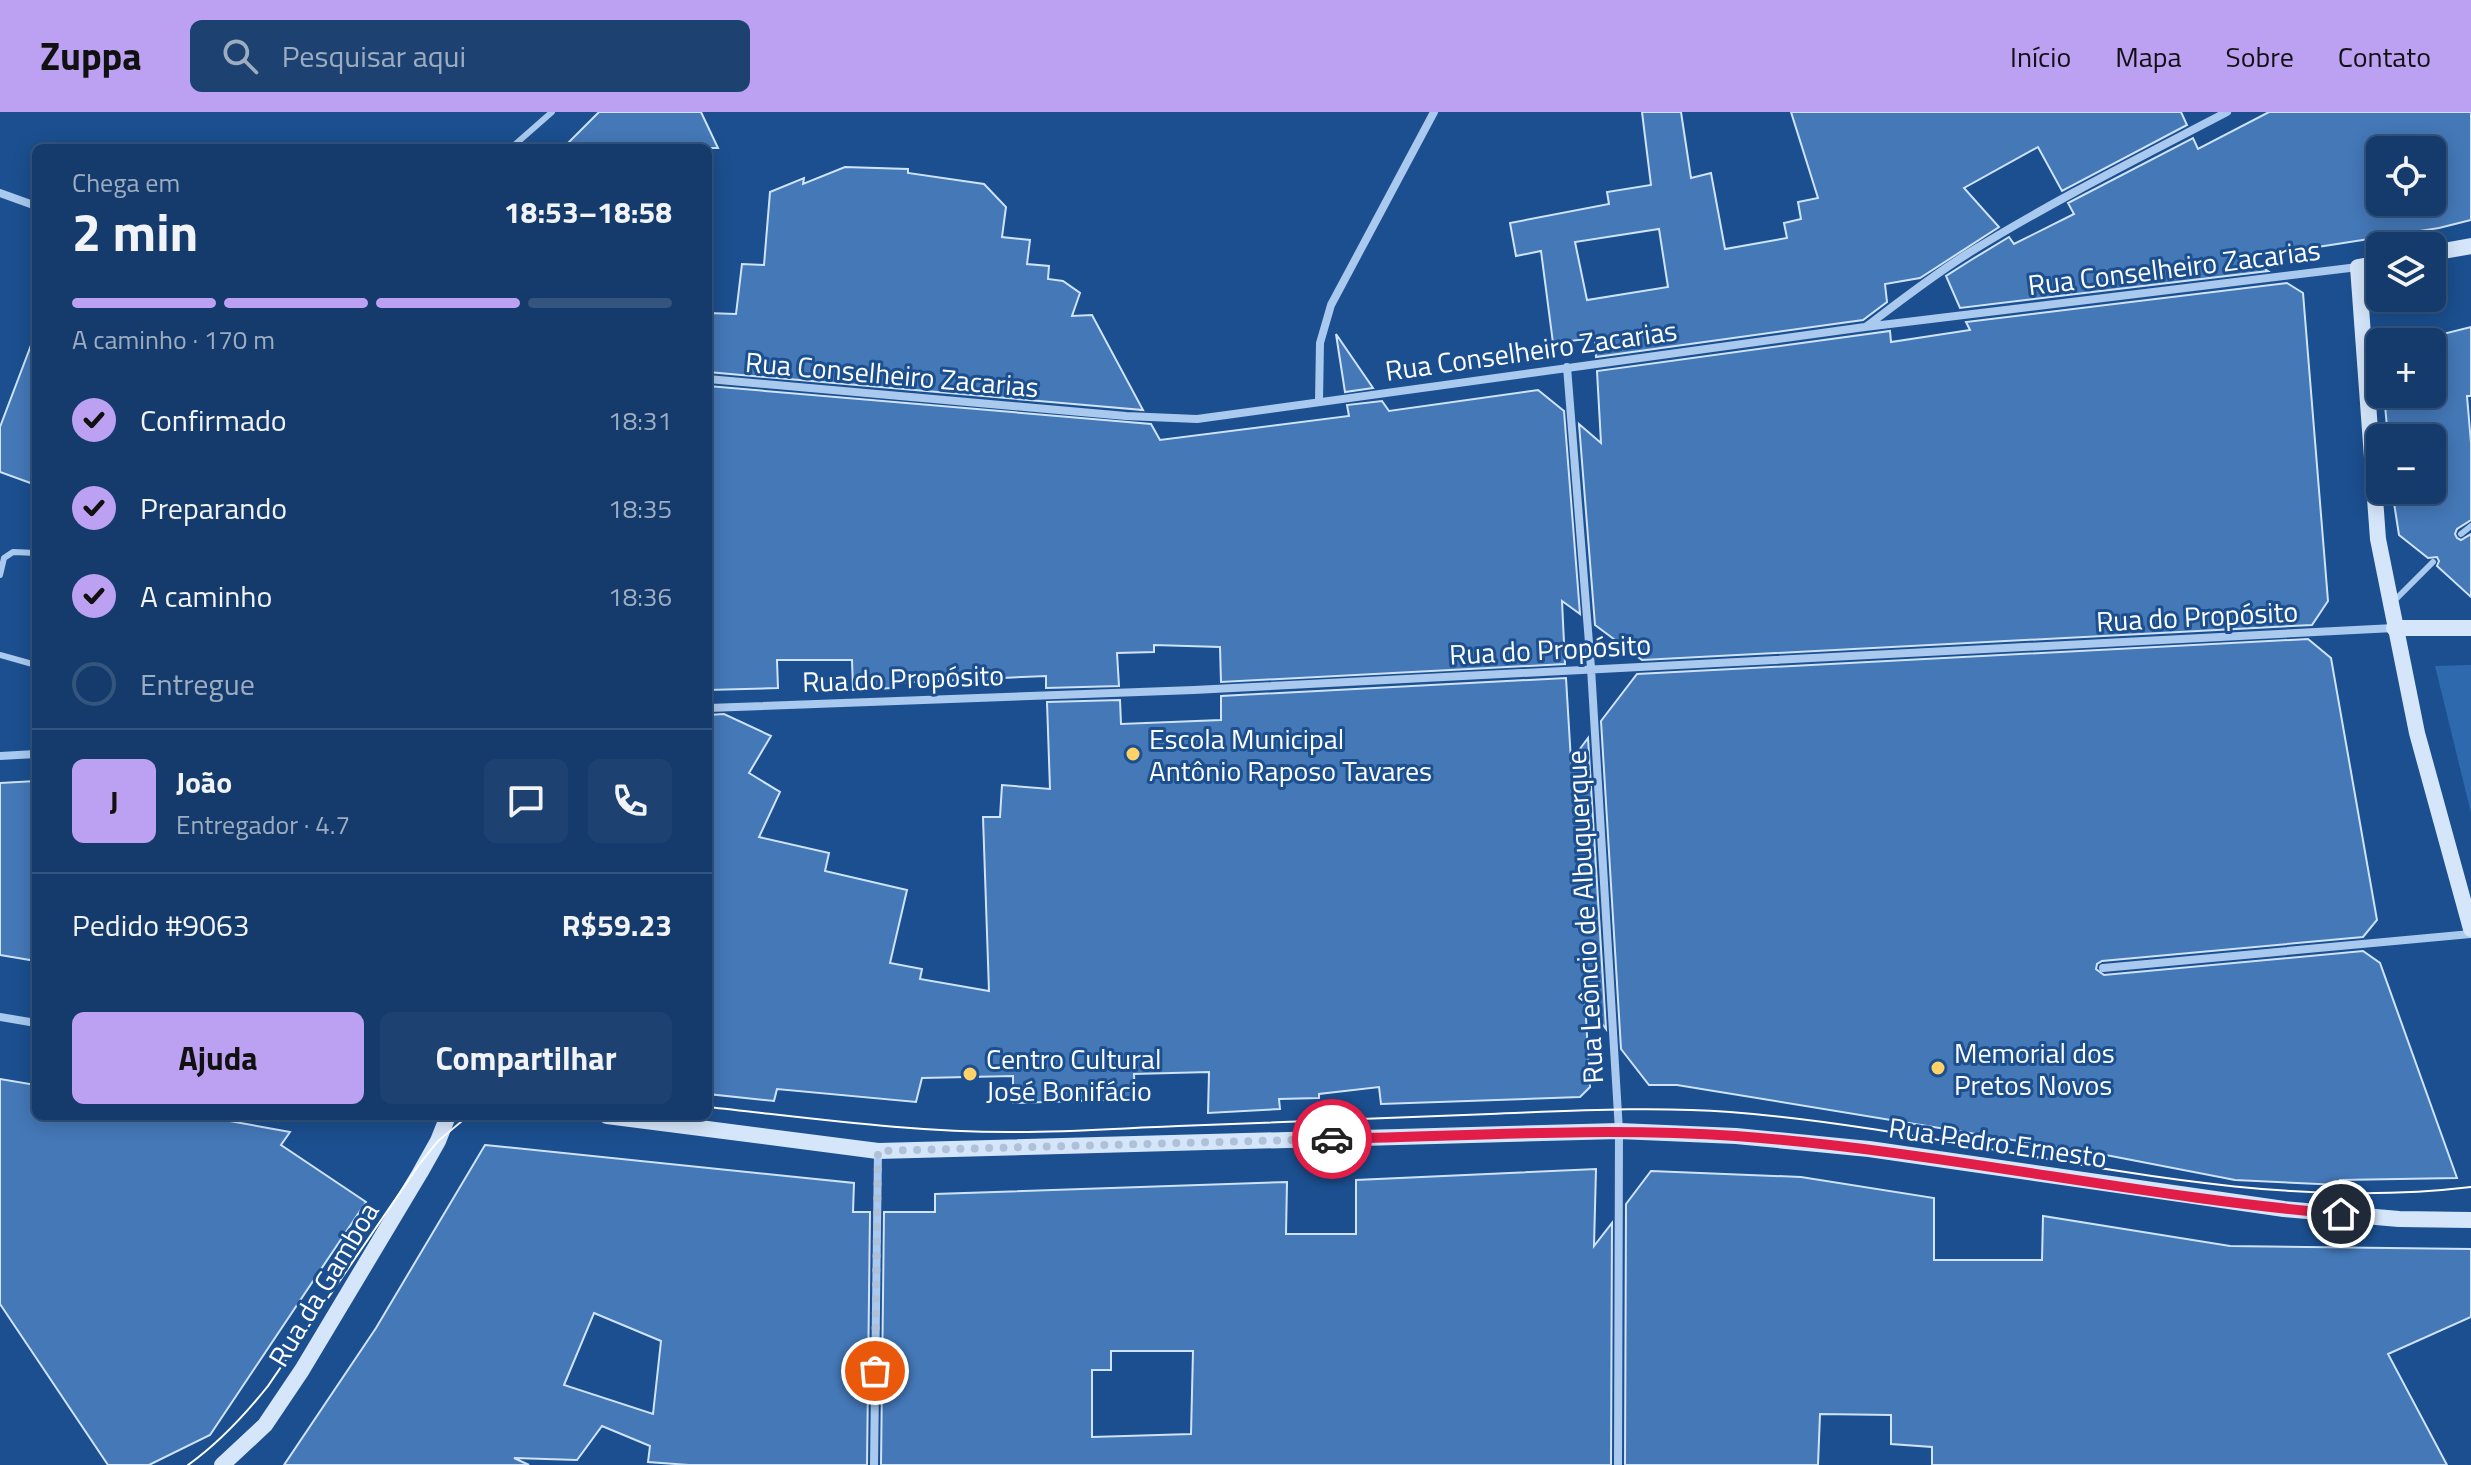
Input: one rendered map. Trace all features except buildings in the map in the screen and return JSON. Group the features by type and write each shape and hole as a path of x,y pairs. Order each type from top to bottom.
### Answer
{"street":[{"path":"1319,401 1320,343 1331,305 1434,112"},
{"path":"1865,327 1966,254 2061,199 2227,112"},
{"path":"0,193 32,205"},
{"path":"2446,250 2471,246"},
{"path":"2103,968 2471,932 2417,733 2378,539 2358,267 2366,266"},
{"name":"Rua Conselheiro Zacarias","path":"712,379 1126,416 1197,419 1865,327 2358,267"},
{"name":"Rua Leôncio de Albuquerque","path":"1567,367 1591,668 1619,1131 1618,1465"},
{"path":"2394,628 2471,628"},
{"name":"Rua do Propósito","path":"712,708 1194,690 2394,628"},
{"path":"0,756 32,754"},
{"path":"0,1017 32,1022"},
{"name":"Rua da Gamboa","path":"222,1465 265,1425 302,1370 420,1173 446,1120"},
{"name":"Rua Pedro Ernesto","path":"638,1120 878,1151 1619,1131 1736,1136 1869,1149 2284,1209 2399,1219 2471,1220"},
{"path":"874,1465 878,1151"}],"lane":[{"path":"516,144 552,112"},
{"path":"2461,534 2471,526"},
{"path":"0,575 4,558 13,552 32,553"},
{"path":"2390,605 2433,562"},
{"path":"0,655 32,664"}],"shaded area":[{"path":"2471,665 2471,813 2435,666"}],"tram line":[{"path":"712,1107 979,1132 1078,1131 1580,1110 1700,1110 1823,1122 2099,1168 2284,1191 2378,1193 2471,1187"},
{"path":"188,1465 231,1428 268,1386 418,1166 438,1141 463,1120"}],"way so far":[{"path":"875,1371 878,1151 1332,1139"}],"place":[{"name":"Escola Municipal Antônio Raposo Tavares","path":"1133,754"},
{"name":"Memorial dos Pretos Novos","path":"1938,1068"},
{"name":"Centro Cultural José Bonifácio","path":"970,1074"}],"route":[{"path":"1332,1139 1619,1131 1736,1136 1869,1149 2257,1206 2341,1214"}]}
